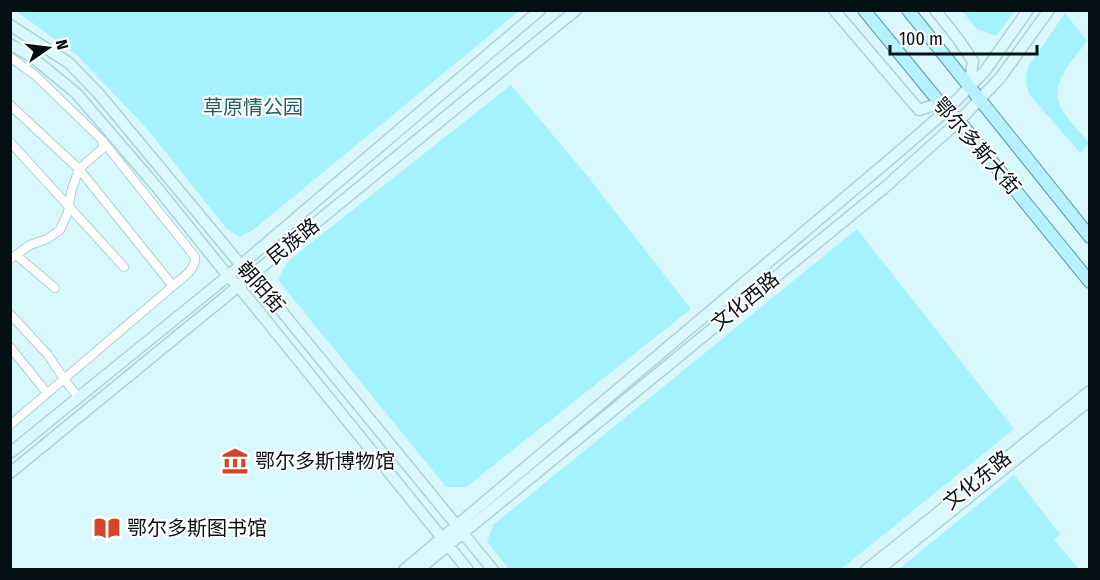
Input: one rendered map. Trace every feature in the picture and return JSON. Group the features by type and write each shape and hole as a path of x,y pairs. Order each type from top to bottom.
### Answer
{"main road":[{"name":"鄂尔多斯大街","path":"864,10 943,106 959,121 1089,282"},
{"name":"鄂尔多斯大街","path":"908,10 1089,237"}],"street":[{"name":"民族路","path":"10,453 228,276 540,10"},
{"name":"民族路","path":"10,473 576,10"},
{"path":"834,10 919,110 943,106"},
{"path":"935,10 973,61 969,87"},
{"name":"文化西路","path":"460,530 943,106 969,87 985,71 1028,10"},
{"name":"文化西路","path":"404,570 445,542 883,189 959,121 1000,78 1049,10"},
{"name":"朝阳街","path":"10,25 69,63 99,94 240,264 252,275 493,570"},
{"name":"朝阳街","path":"11,46 32,57 76,93 239,287 468,570"},
{"path":"10,57 35,75 102,140 195,257 193,268 10,425"},
{"path":"10,105 79,169 173,286"},
{"path":"56,288 13,257 30,245 47,239 60,230 79,169 103,148 102,140"},
{"path":"10,142 124,267"},
{"path":"10,314 48,355 78,397"},
{"path":"10,347 47,393"},
{"name":"文化东路","path":"866,570 1089,391"},
{"name":"文化东路","path":"878,570 1089,400"},
{"name":"文化西路","path":"418,570 445,542"}],"green space":[{"name":"草原情公园","path":"16,11 519,11 253,230 239,237 226,228 147,129 78,56"},
{"path":"962,11 1015,11 996,36 977,29"},
{"path":"1065,13 1087,41 1063,74 1058,92 1063,111 1089,143 1080,153 1029,94 1027,84 1028,67"},
{"path":"511,85 589,178 691,309 466,487 446,487 278,280 288,261"},
{"path":"857,229 1014,429 841,569 509,569 487,542 493,525"},
{"path":"1014,475 1060,534 1054,540 1079,569 899,569"}],"place":[{"name":"鄂尔多斯博物馆","path":"235,461"},
{"name":"鄂尔多斯图书馆","path":"107,528"}]}
